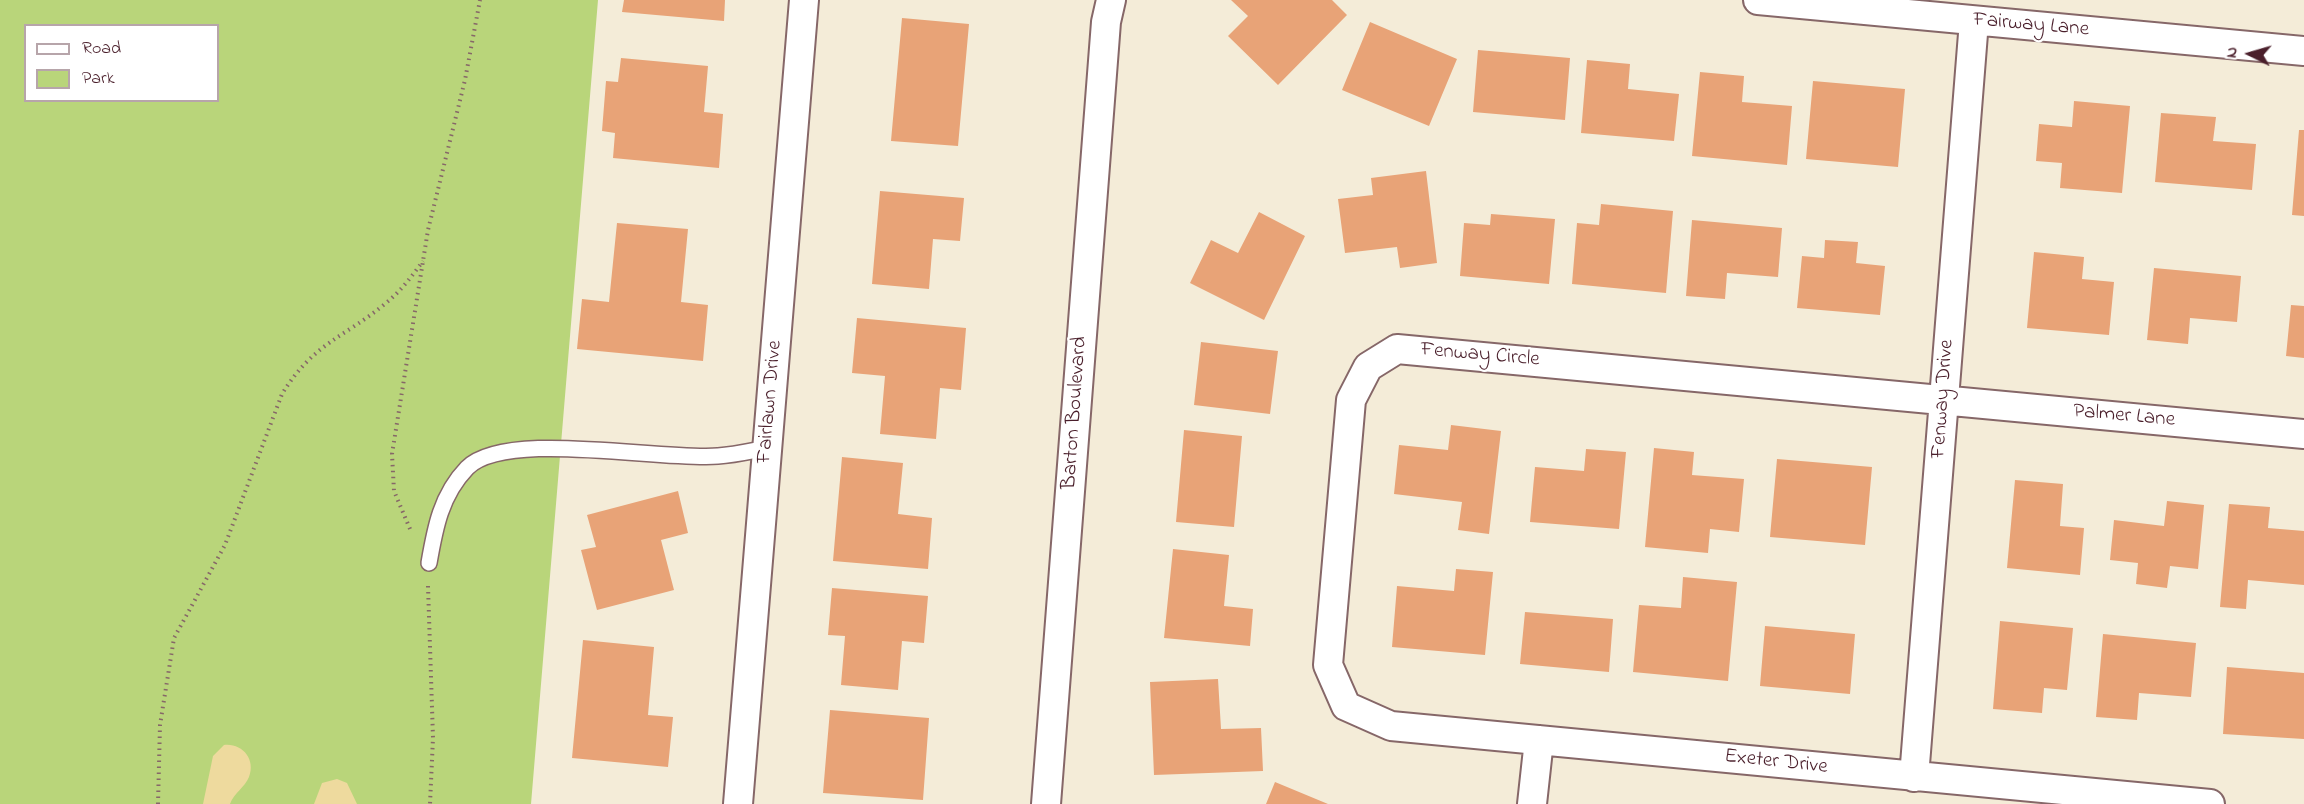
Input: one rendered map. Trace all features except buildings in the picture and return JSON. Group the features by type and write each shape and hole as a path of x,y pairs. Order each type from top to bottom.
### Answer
{"street":[{"name":"Fairlawn Drive","path":"738,804 804,0"},
{"name":"Fairway Lane","path":"1758,0 2304,51"},
{"name":"Barton Boulevard","path":"1046,804 1107,7"},
{"name":"Fenway Drive","path":"1914,777 1974,21"},
{"name":"Fenway Circle","path":"1346,706 1328,665 1352,400 1368,367 1398,349 1944,400"},
{"name":"Palmer Lane","path":"1944,400 2304,434"},
{"name":"Exeter Drive","path":"1346,706 1391,726 2210,804"},
{"path":"1533,804 1539,740"}],"lane":[{"path":"429,563 436,524 446,495 469,467 490,455 522,448 718,456 767,448"}],"path":[{"path":"430,804 433,738 429,563 394,491 392,454 428,230 465,80 480,0"},
{"path":"158,804 160,725 174,638 225,545 282,394 295,372 311,355 384,305 401,289 423,261"}],"green space":[{"path":"0,0 598,0 531,804 0,804"}],"sand":[{"path":"224,745 236,747 246,754 251,764 249,777 230,804 203,804 213,756"},
{"path":"337,779 347,783 357,804 314,804 322,783"}]}
